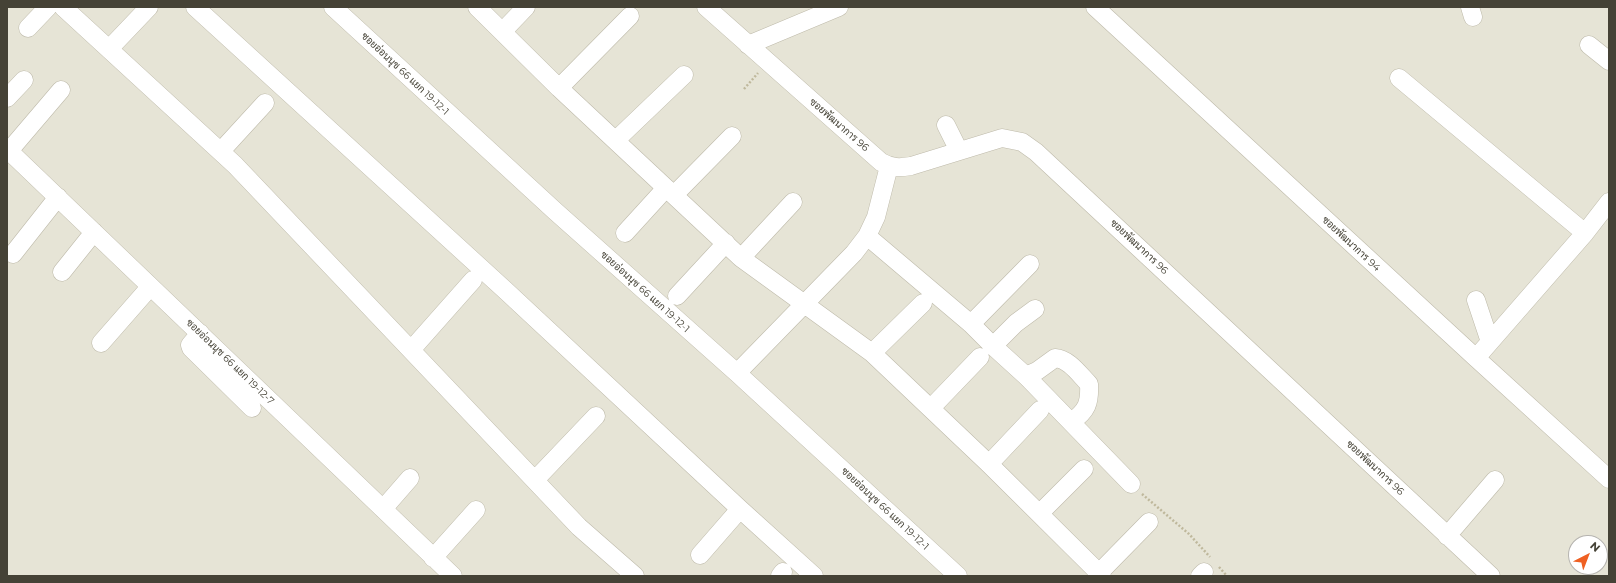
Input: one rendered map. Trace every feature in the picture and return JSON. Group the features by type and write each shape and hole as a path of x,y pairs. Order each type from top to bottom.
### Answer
{"street":[{"path":"28,28 48,7"},
{"path":"63,7 221,151 579,527 635,576"},
{"path":"109,49 149,7"},
{"path":"195,7 814,576"},
{"name":"ซอยอ่อนนุช 66 แยก 19-12-1","path":"332,7 555,211 737,373 958,576"},
{"path":"477,7 559,88 741,258 872,353 1040,513 1100,574 1149,522"},
{"path":"502,31 526,7"},
{"name":"ซอยพัฒนาการ 96","path":"706,7 882,162 889,166 898,168 911,166 1002,138 1022,142 1036,152 1491,576"},
{"path":"748,45 839,7"},
{"name":"ซอยพัฒนาการ 94","path":"1095,7 1609,479"},
{"path":"559,88 630,16"},
{"path":"1589,45 1609,61"},
{"path":"616,140 684,75"},
{"path":"1399,78 1585,233"},
{"path":"7,98 24,80"},
{"path":"8,150 61,90"},
{"path":"221,151 264,104"},
{"path":"946,125 959,151"},
{"path":"624,233 732,136"},
{"name":"ซอยอ่อนนุช 66 แยก 19-12-7","path":"8,150 453,576"},
{"path":"737,373 854,253 867,236 876,218 889,166"},
{"path":"13,254 58,198"},
{"path":"741,258 793,202"},
{"path":"1476,358 1585,233 1609,202"},
{"path":"62,272 94,232"},
{"path":"867,236 971,324 987,352 1026,376 1131,484"},
{"path":"677,296 726,243"},
{"path":"971,324 1030,264"},
{"path":"411,350 473,280"},
{"path":"101,342 150,287"},
{"path":"1476,300 1490,342"},
{"path":"872,353 923,303"},
{"path":"931,408 1016,323 1035,309"},
{"path":"200,333 190,345 191,348 252,408"},
{"path":"1026,376 1055,358 1062,358 1079,373 1089,384 1089,399 1087,406 1082,413 1071,422"},
{"path":"989,464 1040,410"},
{"path":"535,480 596,416"},
{"path":"1040,513 1084,469"},
{"path":"383,509 410,478"},
{"path":"1447,536 1495,480"},
{"path":"700,555 740,509"},
{"path":"433,558 476,510"}],"path":[{"path":"744,89 767,62"},
{"path":"1131,484 1189,534 1209,568 1227,576"}],"shaded area":[{"path":"7,7 1609,7 1609,576 7,576"}]}
